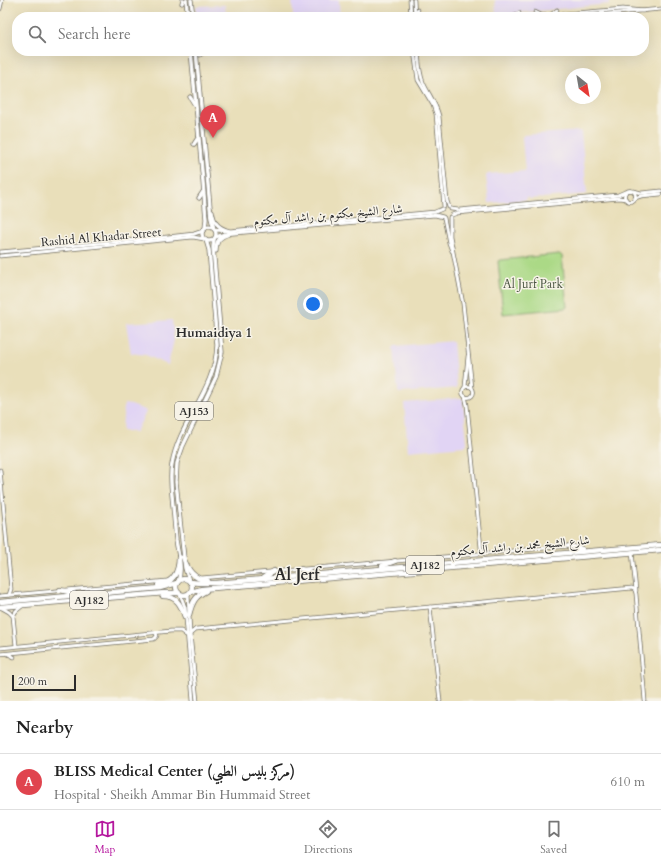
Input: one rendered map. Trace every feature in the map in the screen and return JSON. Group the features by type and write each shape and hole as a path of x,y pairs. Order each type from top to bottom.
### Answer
{"highway":[{"name":"شارع الشيخ محمد بن راشد آل مكتوم","path":"190,581 200,584 216,583 661,545"},
{"path":"570,546 604,547 607,549"},
{"name":"شارع الشيخ محمد بن راشد آل مكتوم","path":"189,593 212,589 661,550"},
{"path":"181,557 189,571 196,578 216,583"},
{"path":"145,589 150,586 162,585 171,580 178,569 181,557"},
{"path":"376,569 395,561"},
{"path":"301,569 313,574"},
{"path":"262,579 274,571"},
{"path":"184,579 190,581 192,587 189,593 184,595 179,594 176,588 177,583 184,579"},
{"name":"AJ182","path":"0,602 166,587 177,583"},
{"path":"187,616 195,598 212,589"},
{"path":"60,590 70,593 86,594"},
{"name":"AJ182","path":"0,607 147,595 179,594"},
{"path":"147,595 172,597 180,603 187,616"}],"main road":[{"path":"186,0 187,12"},
{"path":"191,0 192,12"},
{"path":"191,56 206,219 202,235 205,240 210,241 215,238 216,234 211,221 197,56"},
{"path":"190,97 196,106"},
{"path":"194,144 199,137"},
{"path":"207,169 210,165"},
{"path":"198,177 203,182"},
{"path":"199,198 203,191"},
{"path":"210,205 216,225 219,228 229,232"},
{"path":"204,230 209,227 214,229"},
{"path":"215,262 217,242 221,237 229,232"},
{"name":"AJ153","path":"177,583 181,557 176,482 177,463 183,446 216,377 222,352 213,247 215,238"},
{"name":"AJ153","path":"190,581 181,557 171,482 172,462 178,445 212,373 216,355 217,346 209,254 205,240"}],"street":[{"path":"0,9 2,0"},
{"path":"410,0 413,12"},
{"path":"414,0 414,12"},
{"path":"612,12 626,9 643,11 661,9"},
{"path":"603,12 620,11"},
{"path":"415,56 418,80 433,105 436,114 443,208 441,213 444,217 448,243 452,253"},
{"path":"419,56 422,79 435,103 439,116 447,201 452,213 449,224 452,253 463,304 472,388 474,392 467,405"},
{"path":"443,208 459,210 618,195 629,190 641,193 661,191"},
{"path":"634,191 635,198"},
{"path":"625,192 624,195 626,199"},
{"path":"444,217 451,216 458,212 619,198 631,201 641,196 661,194"},
{"name":"شارع الشيخ مكتوم بن راشد آل مكتوم","path":"215,238 229,232 437,212 443,208"},
{"name":"شارع الشيخ مكتوم بن راشد آل مكتوم","path":"214,229 229,232 435,214 444,217"},
{"name":"Rashid Al Khadar Street","path":"0,252 194,234 204,230"},
{"path":"190,243 193,237"},
{"name":"Rashid Al Khadar Street","path":"0,256 193,237 205,240"},
{"path":"468,354 465,388 463,392 467,405 481,548 485,554"},
{"path":"465,388 468,386 472,388"},
{"path":"465,396 471,396"},
{"path":"0,470 11,589 8,595"},
{"path":"196,578 570,546"},
{"path":"478,554 481,548"},
{"path":"632,552 645,701"},
{"path":"0,596 171,580"},
{"path":"188,635 196,629 602,592 630,588 636,591"},
{"path":"11,589 15,594"},
{"path":"189,593 185,626 192,656 197,701"},
{"path":"179,594 184,604 190,625 188,635 193,701"},
{"path":"13,616 18,609 24,605"},
{"path":"0,607 7,610 13,616 16,646"},
{"path":"430,607 440,701"},
{"path":"190,625 196,629"},
{"path":"0,648 156,633 180,630 185,626"},
{"path":"180,630 188,635"},
{"path":"0,654 154,639 157,636 156,633"},
{"path":"35,644 36,650"},
{"path":"6,653 14,657"},
{"path":"192,656 196,654"},
{"path":"195,685 200,688"}],"shaded area":[{"path":"292,0 339,0 340,12 293,12"},
{"path":"495,0 609,0 609,4 527,12 496,12"},
{"path":"225,5 226,12 196,12 196,6"},
{"path":"581,132 587,194 530,199 528,197 526,200 489,203 486,176 488,174 525,171 522,137 524,135"},
{"path":"172,320 174,340 168,365 146,355 131,353 126,323"},
{"path":"453,341 457,388 398,392 394,348 396,346"},
{"path":"463,399 467,443 465,446 408,451 404,403"},
{"path":"124,404 145,410 146,412 136,432 122,431"}],"green space":[{"name":"Al Jurf Park","path":"560,254 562,256 567,307 503,314 498,261"}],"place":[{"name":"BLISS Medical Center (مركز بليس الطبي)","path":"213,138"}],"district":[{"name":"Humaidiya 1","path":"214,332"},
{"name":"Al Jerf","path":"297,574"}]}
